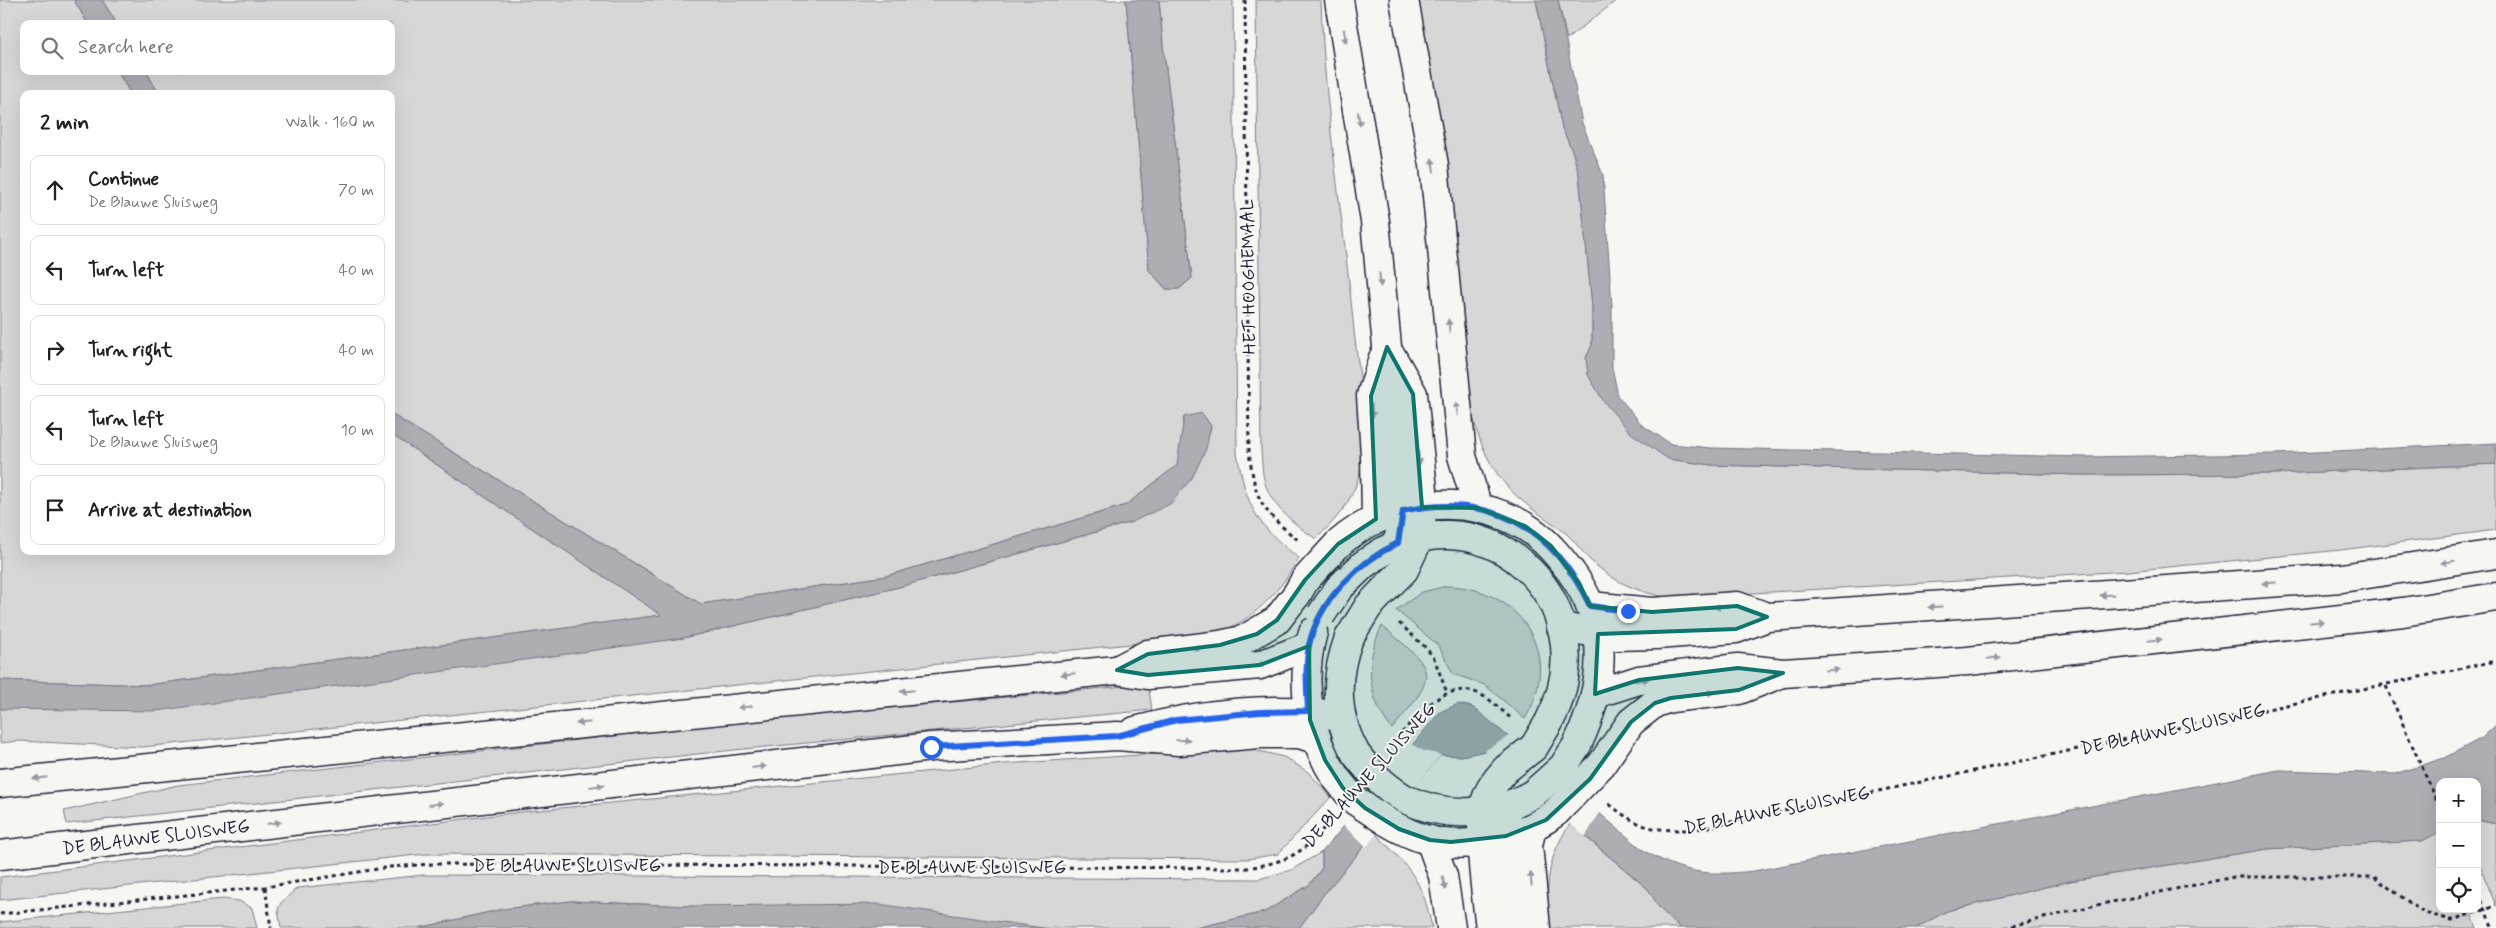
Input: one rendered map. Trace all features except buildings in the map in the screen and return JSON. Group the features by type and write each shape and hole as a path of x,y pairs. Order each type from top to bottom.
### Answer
{"main road":[{"path":"1117,670 1148,654 1220,645 1243,640 1278,620 1310,575 1338,544 1348,535 1376,518 1412,509 1438,505 1478,508 1525,526 1545,541 1579,583 1590,606 1598,634 1600,654 1596,694 1586,725 1564,767 1534,793 1496,809 1437,810 1405,798 1384,785 1366,768 1356,754 1346,733 1341,716 1339,671 1349,638 1368,607 1404,570 1412,509 1423,490 1413,394 1387,347 1375,221 1339,0"},
{"path":"1404,0 1434,165 1462,456 1478,508"},
{"path":"1376,518 1375,454 1371,396 1387,347"},
{"path":"1490,928 1494,838 1496,809 1487,796 1492,784 1506,769 1534,747 1549,722 1562,692 1566,675 1567,654 1556,610 1535,574 1515,557 1489,543 1469,538 1446,534 1409,540 1380,551 1363,565 1339,588 1314,628 1309,646 1308,711 1315,739 1336,778 1354,800 1386,821 1430,840 1452,842 1494,838 1532,828 1556,812 1601,765 1631,722 1655,704 1670,698 1739,690 1783,673"},
{"path":"1561,627 1598,634 1656,635 1736,629 1768,617 2342,578 2496,554"},
{"path":"1596,694 1639,680 1729,670 1783,673 1968,661 2403,612 2496,597"},
{"path":"1590,606 1652,612 1737,606 1768,617"},
{"path":"0,782 1117,670 1148,675 1260,665 1309,646"},
{"name":"DE BLAUWE SLUISWEG","path":"1117,736 1176,720 1260,712 1308,711 1341,716"},
{"name":"DE BLAUWE SLUISWEG","path":"0,855 931,747 1117,736 1179,741 1269,734 1299,734 1315,739"},
{"path":"1532,828 1528,845 1536,928"},
{"path":"1494,838 1512,928"},
{"path":"1430,840 1443,876 1451,928"}],"path":[{"name":"HET HOOGHEMAAL","path":"1245,0 1249,452 1254,489 1266,512 1296,538"},
{"name":"DE BLAUWE SLUISWEG","path":"1608,803 1632,822 1652,828 1693,830 2181,727 2386,686 2496,661"},
{"path":"2386,686 2436,799"},
{"name":"DE BLAUWE SLUISWEG","path":"1386,753 1430,704 1439,697 1454,691 1465,690 1486,697 1519,726"},
{"name":"DE BLAUWE SLUISWEG","path":"0,914 265,887 390,868 432,864 1247,868 1279,863 1300,853 1332,818"},
{"path":"2004,928 2092,906 2234,877 2374,877 2424,913 2452,920 2486,911 2496,906"},
{"path":"265,887 271,928"},
{"path":"2481,900 2493,928"}],"highlighted area":[{"path":"1387,347 1413,394 1422,507 1478,508 1525,526 1551,546 1579,583 1590,606 1652,612 1737,606 1767,617 1736,629 1598,634 1595,694 1639,680 1738,668 1783,673 1739,690 1671,698 1655,703 1631,722 1590,779 1546,820 1506,836 1451,842 1430,840 1399,829 1365,808 1343,788 1325,760 1310,720 1309,646 1260,665 1148,675 1117,670 1148,654 1220,645 1257,634 1277,620 1305,580 1338,544 1376,519 1371,396"}],"shaded area":[{"path":"0,0 74,0 86,20 20,20 20,75 119,75 129,90 20,90 20,555 395,555 395,437 662,615 148,685 0,680"},
{"path":"74,0 102,0 114,20 86,20"},
{"path":"102,0 1126,0 1149,270 1166,289 1179,289 1192,278 1159,0 1233,0 1237,453 1249,501 1255,513 1262,524 1299,558 1277,590 1248,617 1225,630 1188,638 143,747 19,741 0,743 0,709 683,638 899,587 1132,522 1192,478 1184,417 1178,465 1126,505 886,576 701,604 395,416 395,90 157,90 148,75 395,75 395,20 114,20"},
{"path":"1126,0 1159,0 1192,278 1179,289 1166,289 1149,270"},
{"path":"1256,0 1321,0 1330,125 1361,382 1364,433 1361,467 1355,488 1338,515 1316,539 1294,522 1274,502 1266,486 1262,469"},
{"path":"1416,0 1536,0 1562,128 1572,150 1579,174 1592,306 1592,345 1586,358 1668,459 1711,465 2081,475 2275,474 2496,464 2496,530 2341,550 2128,571 1669,598 1627,586 1600,569 1568,535 1525,503 1508,487 1491,464 1479,438 1468,394"},
{"path":"1536,0 1558,0 1582,123 1603,175 1612,306 1612,367 1618,396 1642,425 1671,444 1711,448 2083,457 2276,454 2496,443 2496,464 2275,474 2081,475 1711,465 1668,459 1631,433 1604,402 1588,375 1586,358 1592,345 1592,306 1579,174 1572,150 1562,128"},
{"path":"1558,0 1617,0 1567,39"},
{"path":"119,75 148,75 157,90 129,90"},
{"path":"1202,413 1211,426 1206,449 1192,478 1170,504 1132,522 899,587 683,638 156,711 0,709 0,680 148,685 661,615 395,437 395,416 701,604 886,576 1126,505 1177,465 1184,417"},
{"path":"1447,586 1473,589 1495,598 1514,611 1528,629 1537,649 1540,671 1536,695 1525,719 1485,685 1453,674 1439,646 1396,610 1422,592"},
{"path":"1382,626 1414,654 1422,664 1426,674 1424,684 1418,696 1392,729 1377,705 1371,679 1372,652"},
{"path":"1148,684 1152,710 734,750 67,824 64,811 178,785 738,722"},
{"path":"1458,704 1472,707 1643,850 1684,869 1709,873 1754,871 2279,770 2395,774 2444,758 2482,738 2496,725 2496,824 2481,821 2481,778 2436,778 2436,834 2422,841 2267,849 2070,881 1947,911 1916,928 1681,928 1660,909 1648,889 1485,751 1462,756 1441,755 1324,894 1299,928 1196,928 1265,912 1309,885 1322,868 1322,852 1440,712"},
{"path":"1246,748 1284,757 1308,772 1331,797 1278,854 1248,859 426,854 0,900 0,877 520,812 1004,764"},
{"path":"2481,821 2496,824 2496,906 2481,869"},
{"path":"1570,824 1648,889 1668,918 1681,928 1548,928 1549,874 1556,850"},
{"path":"1375,833 1397,855 1413,875 1424,898 1432,928 1299,928 1324,894"},
{"path":"2436,833 2436,913 2471,913 2477,928 1916,928 1947,911 2070,881 2267,849 2422,841"},
{"path":"1322,852 1322,868 1309,885 1265,912 1196,928 1043,928 687,906 571,901 503,909 419,928 281,928 278,910 280,904 297,888 424,875 1259,879 1291,870"},
{"path":"223,899 239,901 252,908 257,928 0,928 0,922"},
{"path":"571,901 687,906 878,904 1043,928 419,928 503,909"}],"pier":[{"path":"1511,735 1601,811 1585,837 1484,751"},
{"path":"1409,743 1424,751 1441,755 1366,847 1342,824"}],"route":[{"path":"931,747 1117,736 1176,720 1260,712 1308,711 1309,646 1314,628 1339,588 1380,551 1398,543 1403,511 1422,507 1438,505 1478,508 1506,517 1525,526 1551,546 1566,564 1579,583 1590,606 1628,611"}]}
